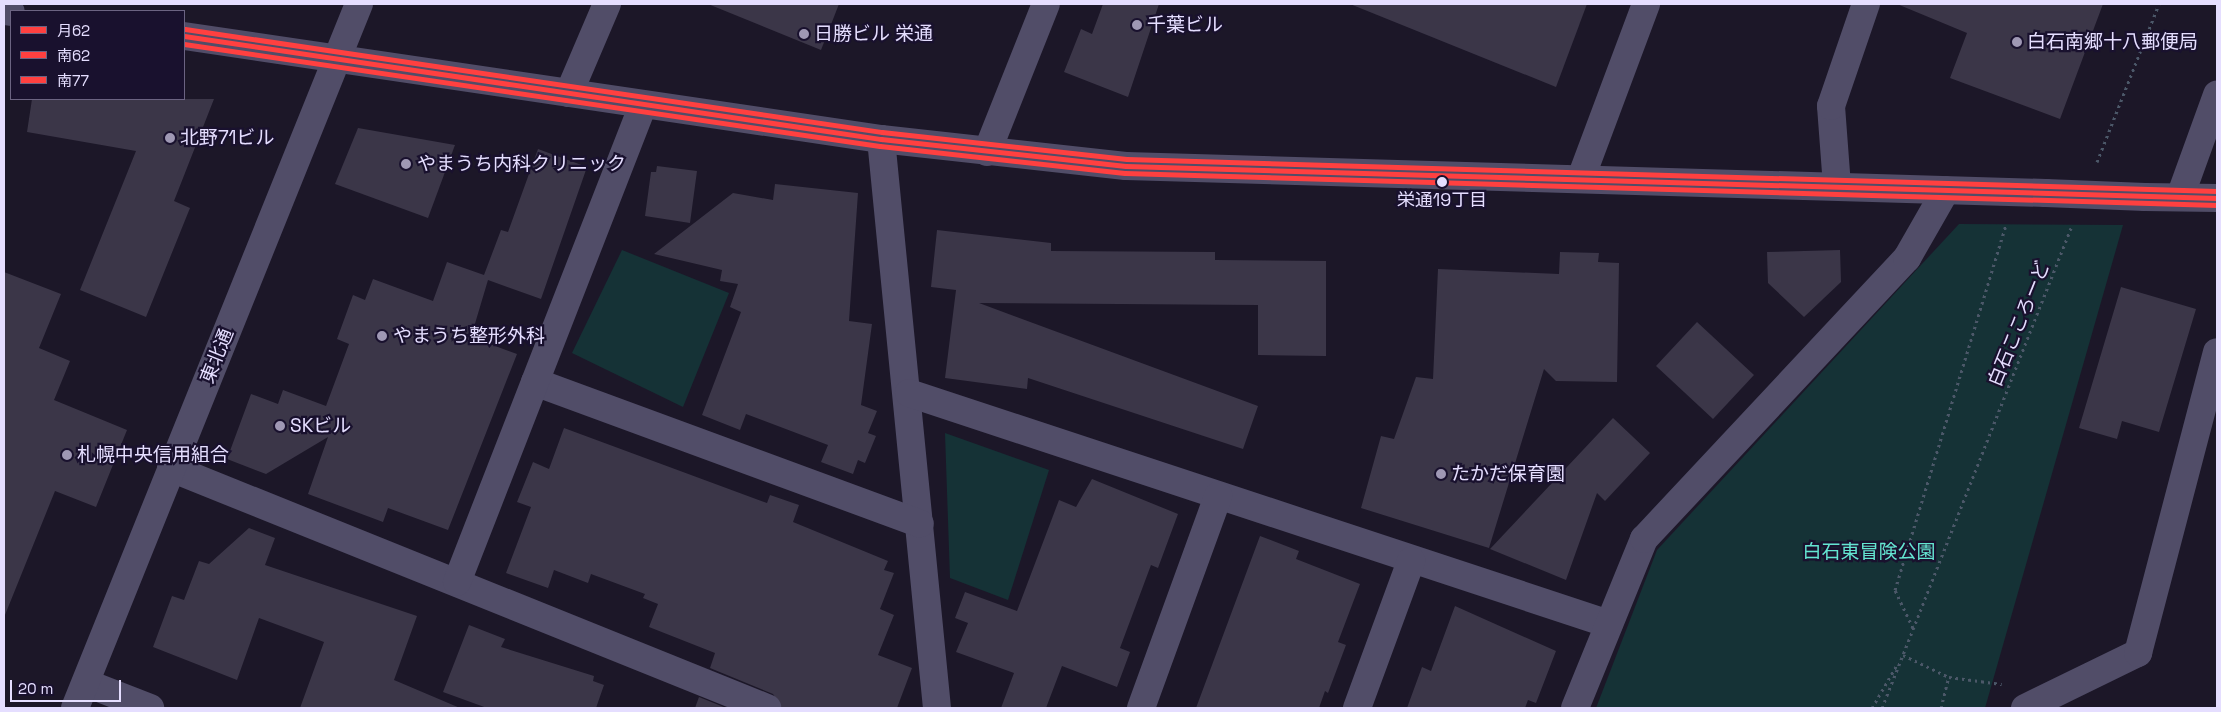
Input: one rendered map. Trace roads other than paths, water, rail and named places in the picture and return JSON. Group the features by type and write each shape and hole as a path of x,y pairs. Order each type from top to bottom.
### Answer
{"street":[{"name":"東北通","path":"74,708 86,683 359,4"},
{"path":"569,93 607,4"},
{"path":"987,152 1046,4"},
{"path":"1582,178 1646,4"},
{"path":"1837,186 1831,106 1866,4"},
{"path":"185,36 337,57 643,105 882,139 1126,166 2217,198"},
{"path":"2180,198 2217,95"},
{"path":"457,582 643,105"},
{"path":"882,139 909,393 937,708"},
{"path":"1575,708 1644,539 1907,258 1946,190"},
{"path":"2025,708 2138,653 2217,352"},
{"path":"535,382 920,524"},
{"path":"909,393 1411,562 1609,624"},
{"path":"171,468 767,708"},
{"path":"1141,708 1218,496"},
{"path":"1357,708 1411,562"},
{"path":"86,683 150,708"}],"place":[{"name":"千葉ビル","path":"1137,25"},
{"name":"日勝ビル 栄通","path":"804,34"},
{"name":"白石南郷十八郵便局","path":"2017,42"},
{"name":"北野71ビル","path":"170,138"},
{"name":"やまうち内科クリニック","path":"406,164"},
{"name":"栄通19丁目","path":"1442,182"},
{"name":"やまうち整形外科","path":"382,336"},
{"name":"SKビル","path":"280,426"},
{"name":"札幌中央信用組合","path":"67,455"},
{"name":"たかだ保育園","path":"1441,474"}],"park label":[{"name":"白石東冒険公園","path":"1869,552"}]}
